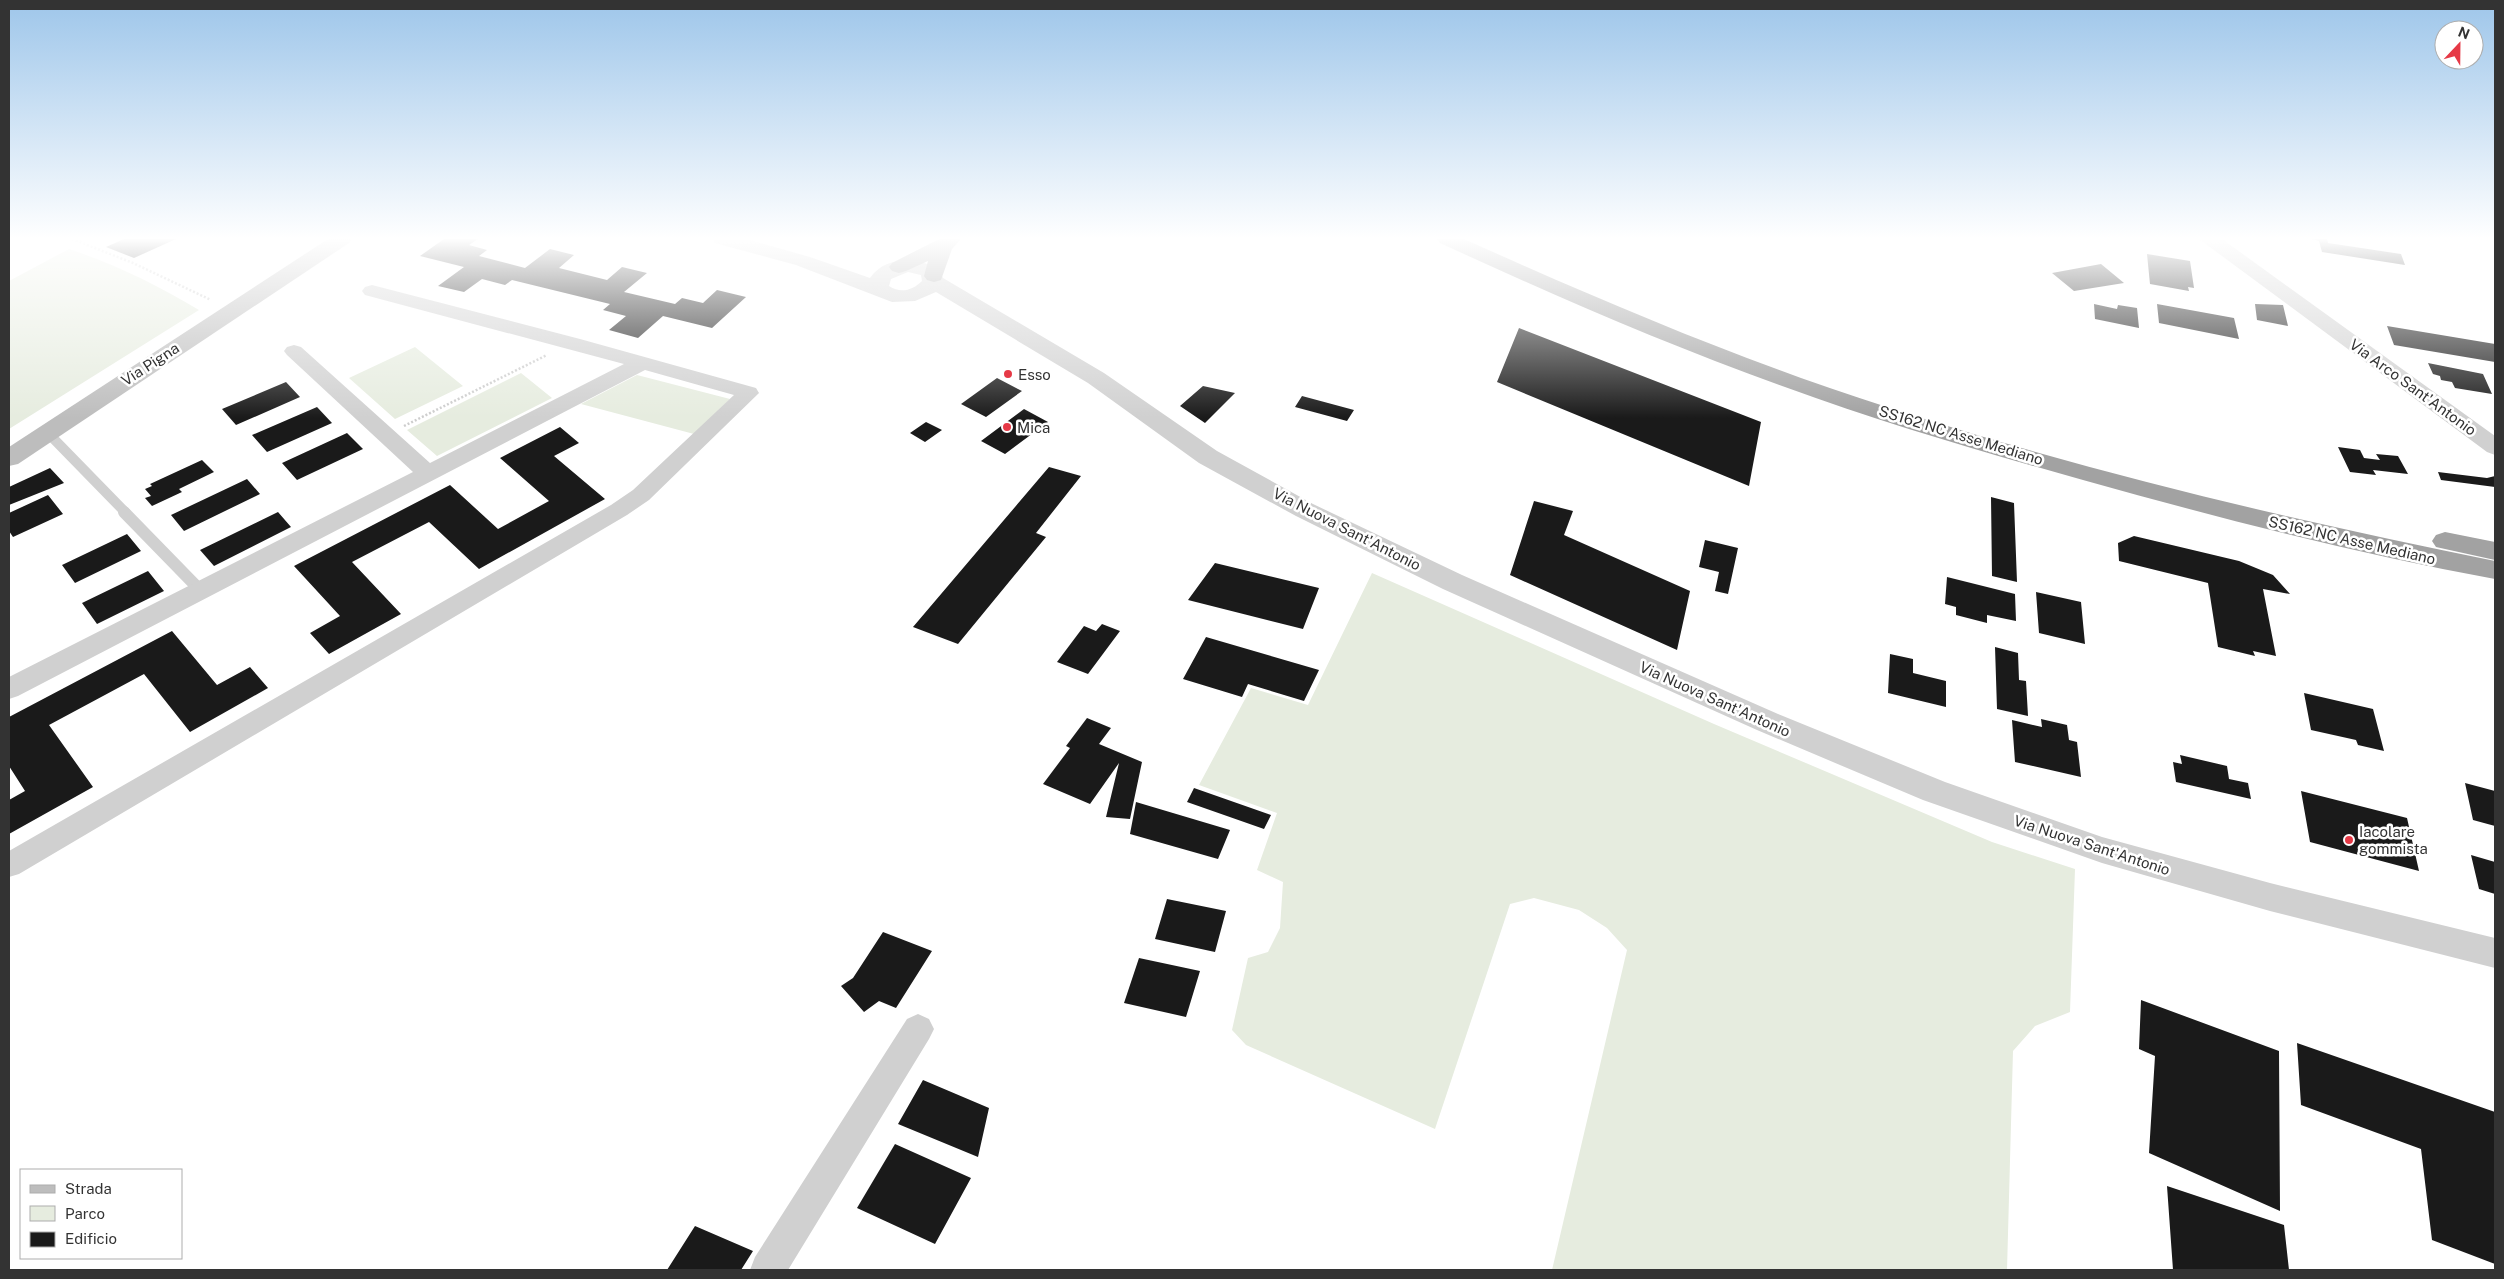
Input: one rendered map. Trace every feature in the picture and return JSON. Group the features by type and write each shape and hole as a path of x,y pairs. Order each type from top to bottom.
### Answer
{"highway":[{"name":"SS162 NC Asse Mediano","path":"1586,299 1707,351 1840,398 1959,436 2100,477 2242,514 2390,550 2495,570"},
{"name":"SS162 NC Asse Mediano","path":"1618,299 1660,317 1777,360 1968,423 2072,453 2207,489 2351,523 2488,549"}],"main road":[{"name":"Via Pigna","path":"9,458 250,299"}],"street":[{"path":"9,865 619,510 641,495 749,393 572,342 402,299"},
{"name":"Via Nuova Sant'Antonio","path":"917,299 989,317"},
{"name":"Via Nuova Sant'Antonio","path":"962,299 989,317 1044,346 1092,376 1205,455 1343,530 1485,597 1698,692 1904,780 2050,833 2176,871 2495,953"},
{"name":"Via Arco Sant'Antonio","path":"2291,299 2495,447"},
{"path":"294,350 427,472"},
{"path":"9,690 642,362"},
{"path":"768,1270 918,1029"}],"lane":[{"path":"47,432 200,590"}],"path":[{"path":"208,299 232,310"},
{"path":"386,435 572,342"}],"green space":[{"path":"9,299 179,299 199,310 9,429"},
{"path":"415,347 463,386 395,419 349,378"},
{"path":"521,373 552,398 437,456 407,430"},
{"path":"637,375 730,399 694,434 581,404"},
{"path":"1372,573 1714,724 1992,842 2075,869 2070,1012 2035,1026 2013,1051 2007,1270 1552,1270 1627,950 1607,928 1579,910 1534,898 1510,904 1435,1129 1246,1045 1232,1030 1248,958 1268,952 1280,928 1283,882 1257,870 1277,813 1199,785 1251,688 1308,705"}],"building":[{"path":"588,299 652,299 675,304 681,299 703,303 708,299 744,299 712,328 663,316 638,338 609,330 626,316 603,310 610,304"},
{"path":"2094,304 2117,309 2118,305 2137,308 2139,328 2095,319"},
{"path":"2157,304 2234,318 2239,339 2159,323"},
{"path":"2255,304 2283,305 2288,326 2257,320"},
{"path":"2387,326 2495,344 2495,362 2394,345"},
{"path":"1519,328 1761,422 1749,486 1497,382"},
{"path":"2428,363 2483,374 2492,394 2455,388 2452,382 2441,380 2440,376 2433,374"},
{"path":"997,378 1022,391 986,417 961,404"},
{"path":"286,382 300,397 236,425 222,409"},
{"path":"1203,386 1235,393 1205,423 1180,406"},
{"path":"1302,396 1354,410 1347,421 1295,407"},
{"path":"317,407 332,423 267,452 252,435"},
{"path":"1024,409 1048,422 1005,454 981,441"},
{"path":"926,422 942,430 925,442 910,433"},
{"path":"560,427 579,443 554,456 605,499 479,569 429,522 352,562 401,614 329,654 310,633 340,616 294,566 450,485 498,529 549,501 500,458"},
{"path":"347,433 363,449 297,480 282,463"},
{"path":"2338,447 2360,450 2364,458 2380,460 2376,454 2398,456 2408,474 2373,470 2376,475 2350,472"},
{"path":"202,460 214,472 179,489 182,492 152,506 145,498 151,496 145,489 152,486 150,484"},
{"path":"1049,467 1081,476 1036,533 1046,537 958,644 913,627"},
{"path":"50,468 64,483 9,505 9,487"},
{"path":"2438,472 2487,478 2495,476 2495,487 2441,480"},
{"path":"247,479 260,494 184,531 171,515"},
{"path":"48,495 63,514 13,537 9,531 9,513"},
{"path":"1991,497 2014,503 2017,582 1992,576"},
{"path":"1534,501 1573,511 1564,535 1690,591 1677,650 1510,575"},
{"path":"278,512 291,527 214,566 200,550"},
{"path":"127,534 141,551 75,583 62,565"},
{"path":"2134,536 2239,561 2273,575 2290,594 2263,589 2276,656 2253,651 2255,656 2218,647 2208,583 2119,561 2118,543"},
{"path":"1705,540 1738,548 1728,594 1715,591 1719,572 1699,567"},
{"path":"1215,563 1319,588 1303,629 1188,600"},
{"path":"148,571 164,591 97,624 82,603"},
{"path":"1947,577 2015,594 2016,621 1987,615 1987,623 1956,615 1956,607 1945,604"},
{"path":"2036,592 2081,602 2085,644 2039,633"},
{"path":"1102,624 1120,631 1088,674 1057,662 1084,626 1096,631"},
{"path":"172,631 217,685 250,667 268,688 190,732 144,674 49,725 93,787 9,834 9,800 25,791 9,766 9,717"},
{"path":"1206,637 1319,670 1304,701 1248,684 1242,697 1183,679"},
{"path":"1995,647 2018,653 2019,680 2026,681 2028,716 1997,709"},
{"path":"1890,654 1913,659 1913,673 1946,681 1946,707 1888,693"},
{"path":"2304,693 2373,709 2384,751 2358,745 2356,740 2311,730"},
{"path":"1087,718 1111,728 1099,744 1142,762 1130,819 1106,817 1119,763 1090,804 1043,784 1070,748 1066,746"},
{"path":"2041,719 2067,725 2069,740 2077,742 2081,777 2015,762 2012,720 2042,727"},
{"path":"2180,755 2227,766 2229,779 2248,783 2251,799 2176,782 2173,762 2182,764"},
{"path":"2465,783 2495,791 2495,826 2473,820"},
{"path":"1194,788 1271,815 1264,829 1187,802"},
{"path":"2301,791 2407,818 2419,871 2310,842"},
{"path":"1136,802 1230,830 1218,859 1130,834"},
{"path":"2471,855 2495,862 2495,894 2479,889"},
{"path":"1167,899 1226,911 1215,952 1155,939"},
{"path":"883,932 932,951 896,1008 879,1001 864,1012 841,986 853,978"},
{"path":"1139,958 1200,971 1186,1017 1124,1003"},
{"path":"2141,1000 2279,1051 2280,1211 2149,1153 2155,1056 2139,1049"},
{"path":"2297,1043 2495,1112 2495,1264 2432,1240 2421,1149 2301,1105"},
{"path":"923,1080 989,1108 978,1157 898,1124"},
{"path":"895,1144 971,1178 935,1244 857,1208"},
{"path":"2167,1186 2284,1225 2289,1270 2173,1270"},
{"path":"695,1226 753,1251 741,1270 667,1270"}],"place":[{"name":"Esso","path":"1008,374"},
{"name":"Mica","path":"1007,427"},
{"name":"Iacolare gommista","path":"2349,840"}]}
